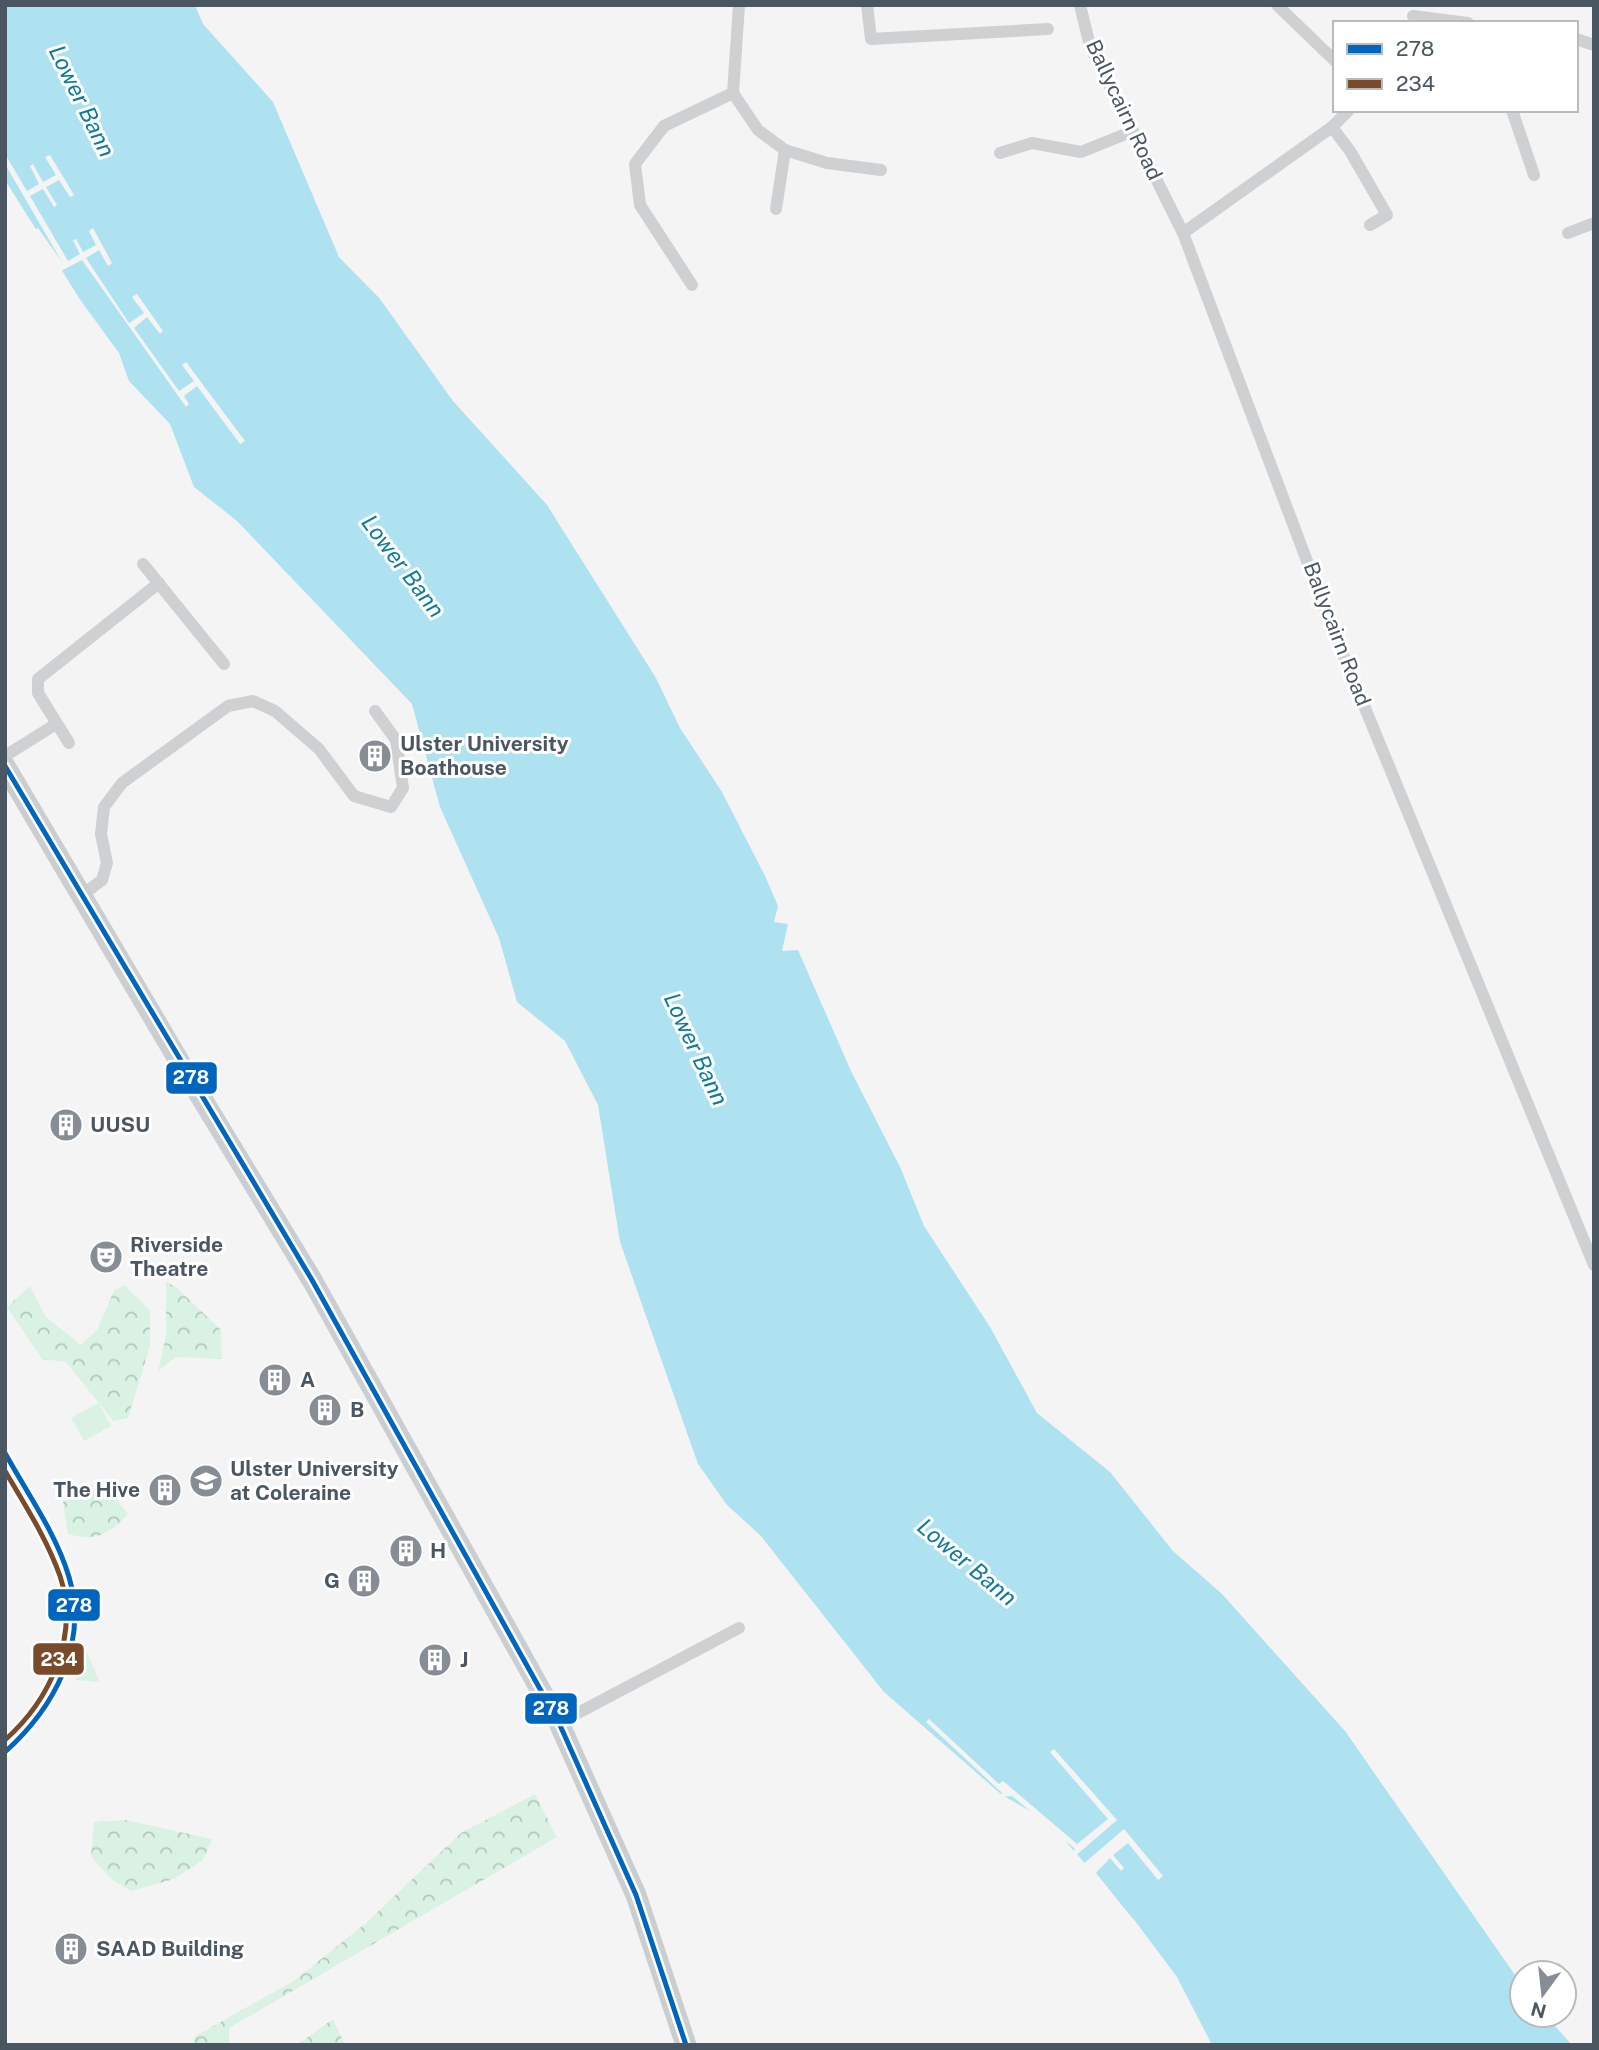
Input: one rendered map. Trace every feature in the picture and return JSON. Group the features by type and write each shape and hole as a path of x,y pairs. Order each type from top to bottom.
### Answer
{"main road":[{"path":"5,766 312,1280 559,1723 636,1895 686,2045"}],"street":[{"path":"739,5 733,93 758,130 785,150 827,163 881,170"},
{"path":"867,5 871,39 1048,29"},
{"name":"Ballycairn Road","path":"1080,5 1090,46 1183,233 1335,635 1594,1265"},
{"path":"1277,5 1333,59"},
{"path":"1413,15 1454,21"},
{"path":"692,285 640,205 635,164 664,126 733,93"},
{"path":"1183,233 1332,127 1347,112"},
{"path":"1513,112 1534,175"},
{"path":"1332,127 1350,151 1387,215 1370,225"},
{"path":"1000,153 1032,143 1081,152 1133,131"},
{"path":"776,209 785,150"},
{"path":"1568,233 1594,223"},
{"path":"143,564 224,664"},
{"path":"69,743 38,693 37,683 41,675 159,583"},
{"path":"81,896 102,880 107,863 101,834 104,807 122,783 228,706 253,701 275,711 319,749 354,796 391,807 403,788 396,740 375,711"},
{"path":"5,756 56,724"},
{"path":"559,1723 739,1628"}],"green space":[{"path":"166,1282 176,1287 221,1330 222,1359 176,1357 158,1371 166,1336"},
{"path":"124,1285 150,1310 150,1346 128,1418 113,1421 66,1362 42,1359 7,1307 30,1286 46,1317 81,1345 97,1330 114,1291"},
{"path":"98,1403 111,1426 84,1441 71,1418"},
{"path":"104,1484 128,1514 115,1527 102,1534 87,1537 68,1534 63,1502"},
{"path":"83,1644 100,1682 75,1680"},
{"path":"535,1794 557,1837 229,2028 229,2045 194,2045 194,2037 295,1980 366,1923 461,1833"},
{"path":"125,1820 212,1839 203,1860 174,1879 131,1891 112,1880 91,1856 94,1822"},
{"path":"333,2019 345,2045 297,2045"}],"water":[{"name":"Lower Bann","path":"5,5 195,5 203,24 273,102 339,257 380,299 453,401 547,505 656,678 680,728 722,792 765,876 778,906 774,922 788,924 782,951 798,950 851,1071 901,1169 924,1226 990,1327 1037,1413 1110,1472 1173,1551 1222,1594 1345,1731 1508,1965 1508,2029 1558,2029 1572,2045 1212,2045 1177,1977 1135,1921 1048,1821 1002,1795 884,1692 760,1535 727,1505 698,1464 620,1242 598,1105 565,1041 517,1002 499,938 440,807 412,704 237,521 194,487 170,424 129,381 119,353 81,301 5,180"}],"pier":[{"path":"5,154 27,191 39,184 30,166 33,164 43,182 56,175 45,157 50,155 74,195 70,197 59,180 46,187 57,205 54,207 43,189 30,196 68,261 80,254 73,240 76,239 83,252 96,245 89,231 93,228 112,263 108,266 99,250 86,258 129,323 144,313 132,297 137,294 163,331 160,334 147,317 134,328 179,391 194,381 182,365 186,362 245,441 240,444 197,386 184,396 189,404 186,407 82,260 61,271 33,231 38,228 62,262 5,164"},
{"path":"929,1719 999,1784 1003,1781 1077,1844 1108,1819 1050,1752 1054,1749 1117,1820 1073,1858 1070,1854 1075,1849 1012,1796 999,1797 1002,1793 926,1722"},
{"path":"1124,1829 1163,1876 1158,1880 1128,1843 1113,1855 1124,1868 1121,1871 1110,1858 1096,1873 1132,1918 1129,1920 1081,1866"}],"transit line":[{"name":"278","path":"5,766 312,1280 559,1723 636,1895 686,2045"},
{"name":"278","path":"5,1453 49,1529 69,1577 74,1602 74,1626 63,1673 38,1716 5,1752"},
{"name":"234","path":"5,1471 55,1562 65,1599 66,1621 57,1666 47,1686 35,1706 5,1740"}],"place":[{"name":"Ulster University Boathouse","path":"375,756"},
{"name":"UUSU","path":"66,1125"},
{"name":"Riverside Theatre","path":"106,1257"},
{"name":"A","path":"275,1380"},
{"name":"B","path":"325,1410"},
{"name":"Ulster University at Coleraine","path":"206,1481"},
{"name":"The Hive","path":"165,1490"},
{"name":"H","path":"406,1551"},
{"name":"G","path":"364,1581"},
{"name":"J","path":"435,1660"},
{"name":"SAAD Building","path":"71,1949"}]}
